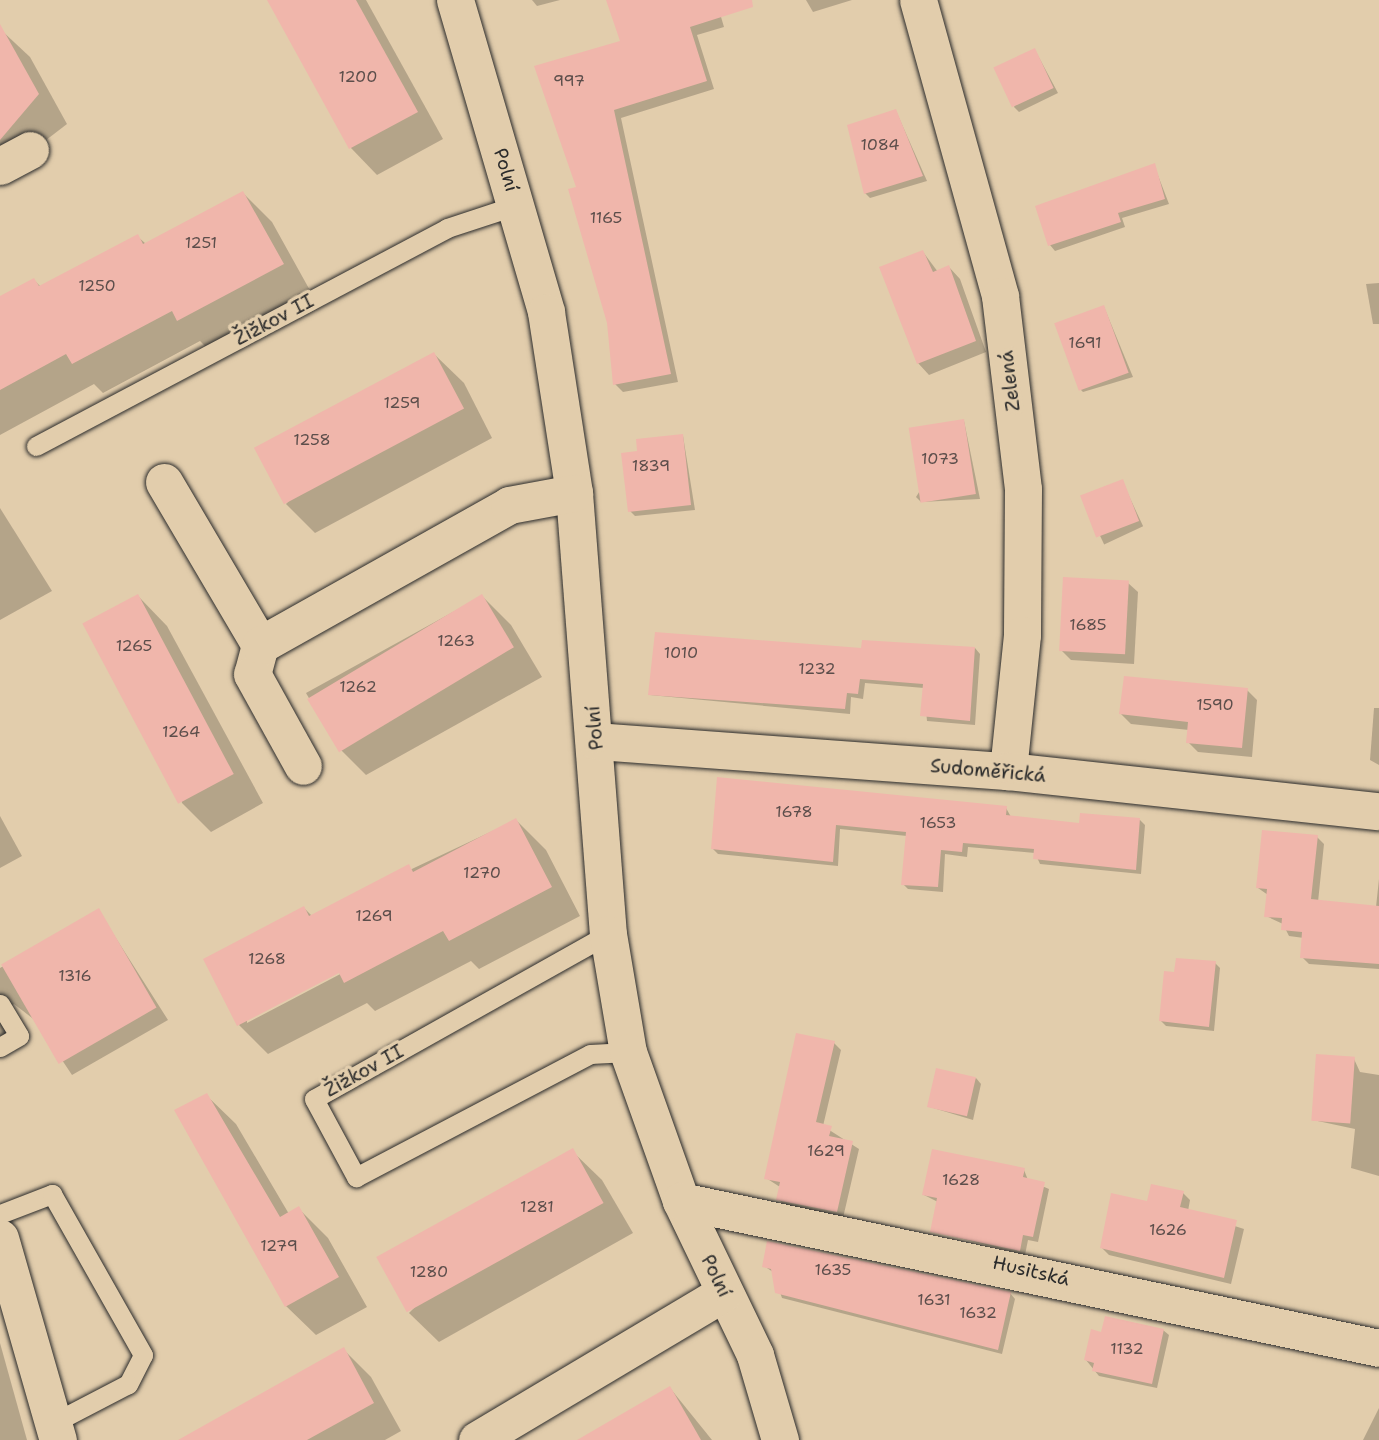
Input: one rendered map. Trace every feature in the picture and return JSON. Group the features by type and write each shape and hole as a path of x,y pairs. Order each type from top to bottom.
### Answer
{"street":[{"name":"Polní","path":"455,0 517,205 546,312 575,493 596,741 608,934 628,1052 681,1201 755,1355 780,1440"},
{"name":"Zelená","path":"918,0 1000,296 1020,461 1022,635 1008,771"},
{"path":"164,481 260,645"},
{"path":"303,766 252,674 260,645 509,505 575,493"},
{"name":"Sudoměřická","path":"596,741 1008,771 1379,811"},
{"name":"Husitská","path":"681,1201 1379,1348"},
{"path":"0,1238 56,1432"},
{"path":"477,1440 724,1293"}],"lane":[{"name":"Žižkov II","path":"36,446 447,229 517,205"},
{"name":"Žižkov II","path":"608,934 314,1099 356,1177 590,1054 628,1052"},
{"path":"0,1004 19,1036 0,1047"},
{"path":"0,1214 52,1194 143,1355 128,1384 56,1432"}],"building":[{"path":"267,0 356,0 418,112 349,149"},
{"path":"606,0 752,0 753,7 690,27 707,81 614,110 671,374 613,385 607,323 568,189 576,187 534,66 620,41"},
{"path":"0,24 39,94 0,140"},
{"path":"1035,48 1054,88 1012,107 993,67"},
{"path":"896,109 923,176 864,194 847,125"},
{"path":"1155,163 1165,199 1118,213 1121,222 1048,246 1035,206"},
{"path":"243,191 284,264 177,321 172,311 72,364 66,354 0,390 0,296 34,278 39,286 138,234 143,244"},
{"path":"923,250 933,272 949,265 976,341 917,364 879,267"},
{"path":"1104,305 1129,373 1079,391 1054,323"},
{"path":"434,352 464,409 284,504 254,448"},
{"path":"964,419 976,494 921,503 909,428"},
{"path":"683,434 691,505 628,512 621,453 637,451 636,439"},
{"path":"1123,479 1139,521 1096,537 1080,495"},
{"path":"1063,577 1129,580 1125,654 1059,651"},
{"path":"138,594 234,774 178,804 82,624"},
{"path":"482,594 514,647 339,752 307,699"},
{"path":"655,632 861,648 862,640 975,647 970,721 920,716 923,684 860,679 858,694 847,693 845,709 648,695"},
{"path":"1124,676 1248,688 1242,748 1186,743 1188,722 1119,714"},
{"path":"717,777 1007,806 1006,815 1079,823 1080,813 1140,818 1136,870 1033,859 1034,849 963,843 962,852 941,850 938,887 901,885 906,832 836,825 833,862 711,849"},
{"path":"516,818 552,887 449,941 443,931 344,983 339,973 237,1026 203,959 304,906 309,916 409,864 413,872"},
{"path":"1262,830 1318,835 1311,899 1379,906 1379,964 1300,958 1302,932 1281,930 1282,918 1264,917 1267,889 1256,888"},
{"path":"99,908 156,1008 59,1064 1,964"},
{"path":"1176,958 1216,961 1209,1027 1159,1021 1164,971 1174,972"},
{"path":"796,1033 835,1041 816,1122 832,1126 829,1136 853,1141 837,1212 776,1200 780,1182 764,1179"},
{"path":"1316,1054 1355,1057 1350,1124 1311,1121"},
{"path":"936,1068 976,1077 967,1116 927,1107"},
{"path":"207,1093 280,1217 299,1206 339,1277 285,1307 174,1110"},
{"path":"573,1148 604,1203 407,1312 376,1257"},
{"path":"932,1149 1025,1168 1023,1177 1045,1182 1033,1237 1023,1235 1020,1251 930,1232 937,1198 922,1195"},
{"path":"1151,1184 1184,1191 1180,1207 1237,1220 1224,1278 1100,1248 1111,1193 1147,1201"},
{"path":"767,1241 1011,1292 998,1350 775,1293 771,1269 762,1267"},
{"path":"1105,1316 1164,1329 1152,1384 1092,1371 1094,1363 1084,1360 1091,1329 1101,1332"},
{"path":"344,1347 374,1403 307,1440 178,1440"},
{"path":"670,1386 701,1440 577,1440"}]}
